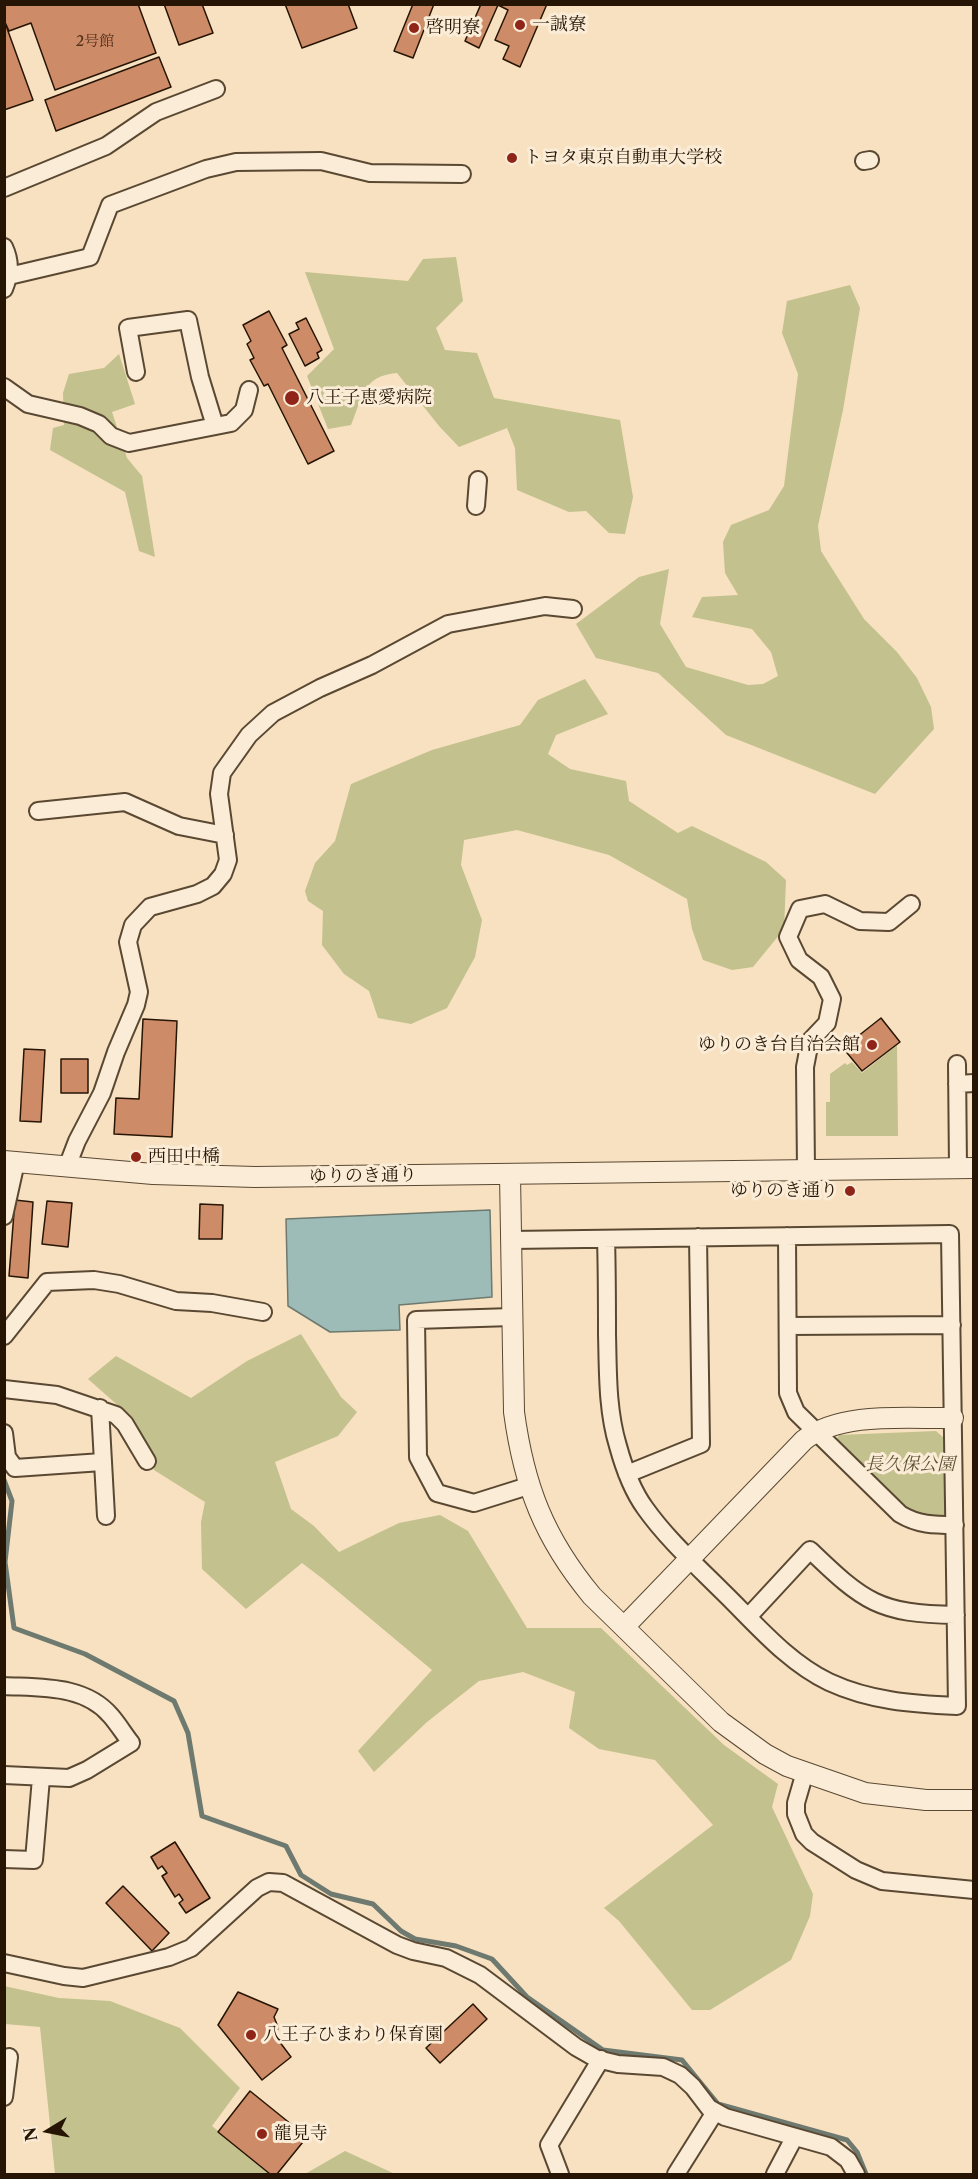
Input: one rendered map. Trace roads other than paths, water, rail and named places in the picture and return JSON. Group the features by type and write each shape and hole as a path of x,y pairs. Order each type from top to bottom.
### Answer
{"street":[{"path":"4,188 106,146 156,112 216,89"},
{"path":"4,247 9,260 7,282 90,257 110,205 206,169 236,162 321,161 370,173 462,174"},
{"path":"136,372 128,328 188,320 200,376 215,426"},
{"path":"4,387 28,404 80,416 99,424 111,436 129,443 231,423 244,410 249,390"},
{"path":"476,506 478,480"},
{"path":"67,1167 77,1141 102,1093 136,1005 139,992 128,942 133,925 150,907 197,894 213,886 222,874 228,860 219,794 222,773 249,735 273,713 320,688 372,665 448,624 545,606 573,609"},
{"path":"38,811 125,802 179,826 225,835"},
{"path":"806,1170 805,1067 810,1041 826,1023 832,999 821,977 799,960 788,937 800,909 825,904 860,921 889,922 911,904"},
{"path":"957,1064 965,1083 966,1168"},
{"path":"4,1216 10,1161"},
{"name":"ゆりのき通り","path":"10,1161 153,1174 255,1177 966,1168"},
{"path":"510,1175 514,1412 518,1444 528,1486 546,1528 567,1564 592,1596 721,1722 765,1754 805,1773 865,1793 926,1800 974,1800"},
{"path":"511,1240 950,1234 957,1706 891,1702 828,1681 786,1653 690,1559 644,1507 627,1474 617,1444 609,1398 606,1239"},
{"path":"787,1236 788,1393 796,1412 900,1514 912,1522 927,1525 955,1525"},
{"path":"627,1474 701,1443 698,1238"},
{"path":"4,1336 47,1282 94,1280 119,1284 176,1301 212,1303 263,1312"},
{"path":"512,1317 416,1320 418,1457 437,1493 474,1503 528,1486"},
{"path":"788,1326 952,1325"},
{"path":"4,1389 57,1395 116,1414 125,1424 147,1461"},
{"path":"100,1408 105,1516"},
{"path":"624,1627 804,1440 816,1431 836,1423 856,1420 953,1418"},
{"path":"4,1433 7,1457 15,1468 102,1462"},
{"path":"748,1617 810,1550 845,1584 881,1606 920,1614 956,1615"},
{"path":"4,1686 64,1690 81,1695 112,1716 131,1743 87,1770 69,1778 4,1775"},
{"path":"805,1773 796,1803 796,1814 804,1834 812,1842 856,1870 882,1881 974,1890"},
{"path":"4,1859 34,1860 40,1778"},
{"path":"4,1963 83,1978 169,1957 191,1948 257,1888 269,1882 283,1883 405,1948 464,1965 576,2047 618,2064 663,2067 680,2074 709,2108 725,2117 836,2149 849,2160 856,2175"},
{"path":"4,2097 9,2057"},
{"path":"560,2175 549,2145 601,2059"},
{"path":"676,2175 715,2112"},
{"path":"775,2175 794,2138"}],"water":[{"path":"490,1210 492,1297 399,1305 400,1330 330,1332 288,1306 286,1219"}],"waterway":[{"path":"4,1480 12,1501 5,1562 14,1628 85,1654 174,1701 188,1733 202,1816 286,1846 301,1875 331,1894 373,1904 401,1931 415,1939 456,1946 492,1959 527,1997 603,2050 682,2060 718,2104 847,2140 857,2152 866,2174"}],"place":[{"name":"一誠寮","path":"520,25"},
{"name":"啓明寮","path":"414,28"},
{"name":"トヨタ東京自動車大学校","path":"512,158"},
{"name":"八王子恵愛病院","path":"292,398"},
{"name":"ゆりのき台自治会館","path":"872,1045"},
{"name":"西田中橋","path":"136,1157"},
{"name":"ゆりのき通り","path":"850,1191"},
{"name":"八王子ひまわり保育園","path":"251,2035"},
{"name":"龍見寺","path":"262,2134"}],"park label":[{"name":"長久保公園","path":"910,1465"}]}
